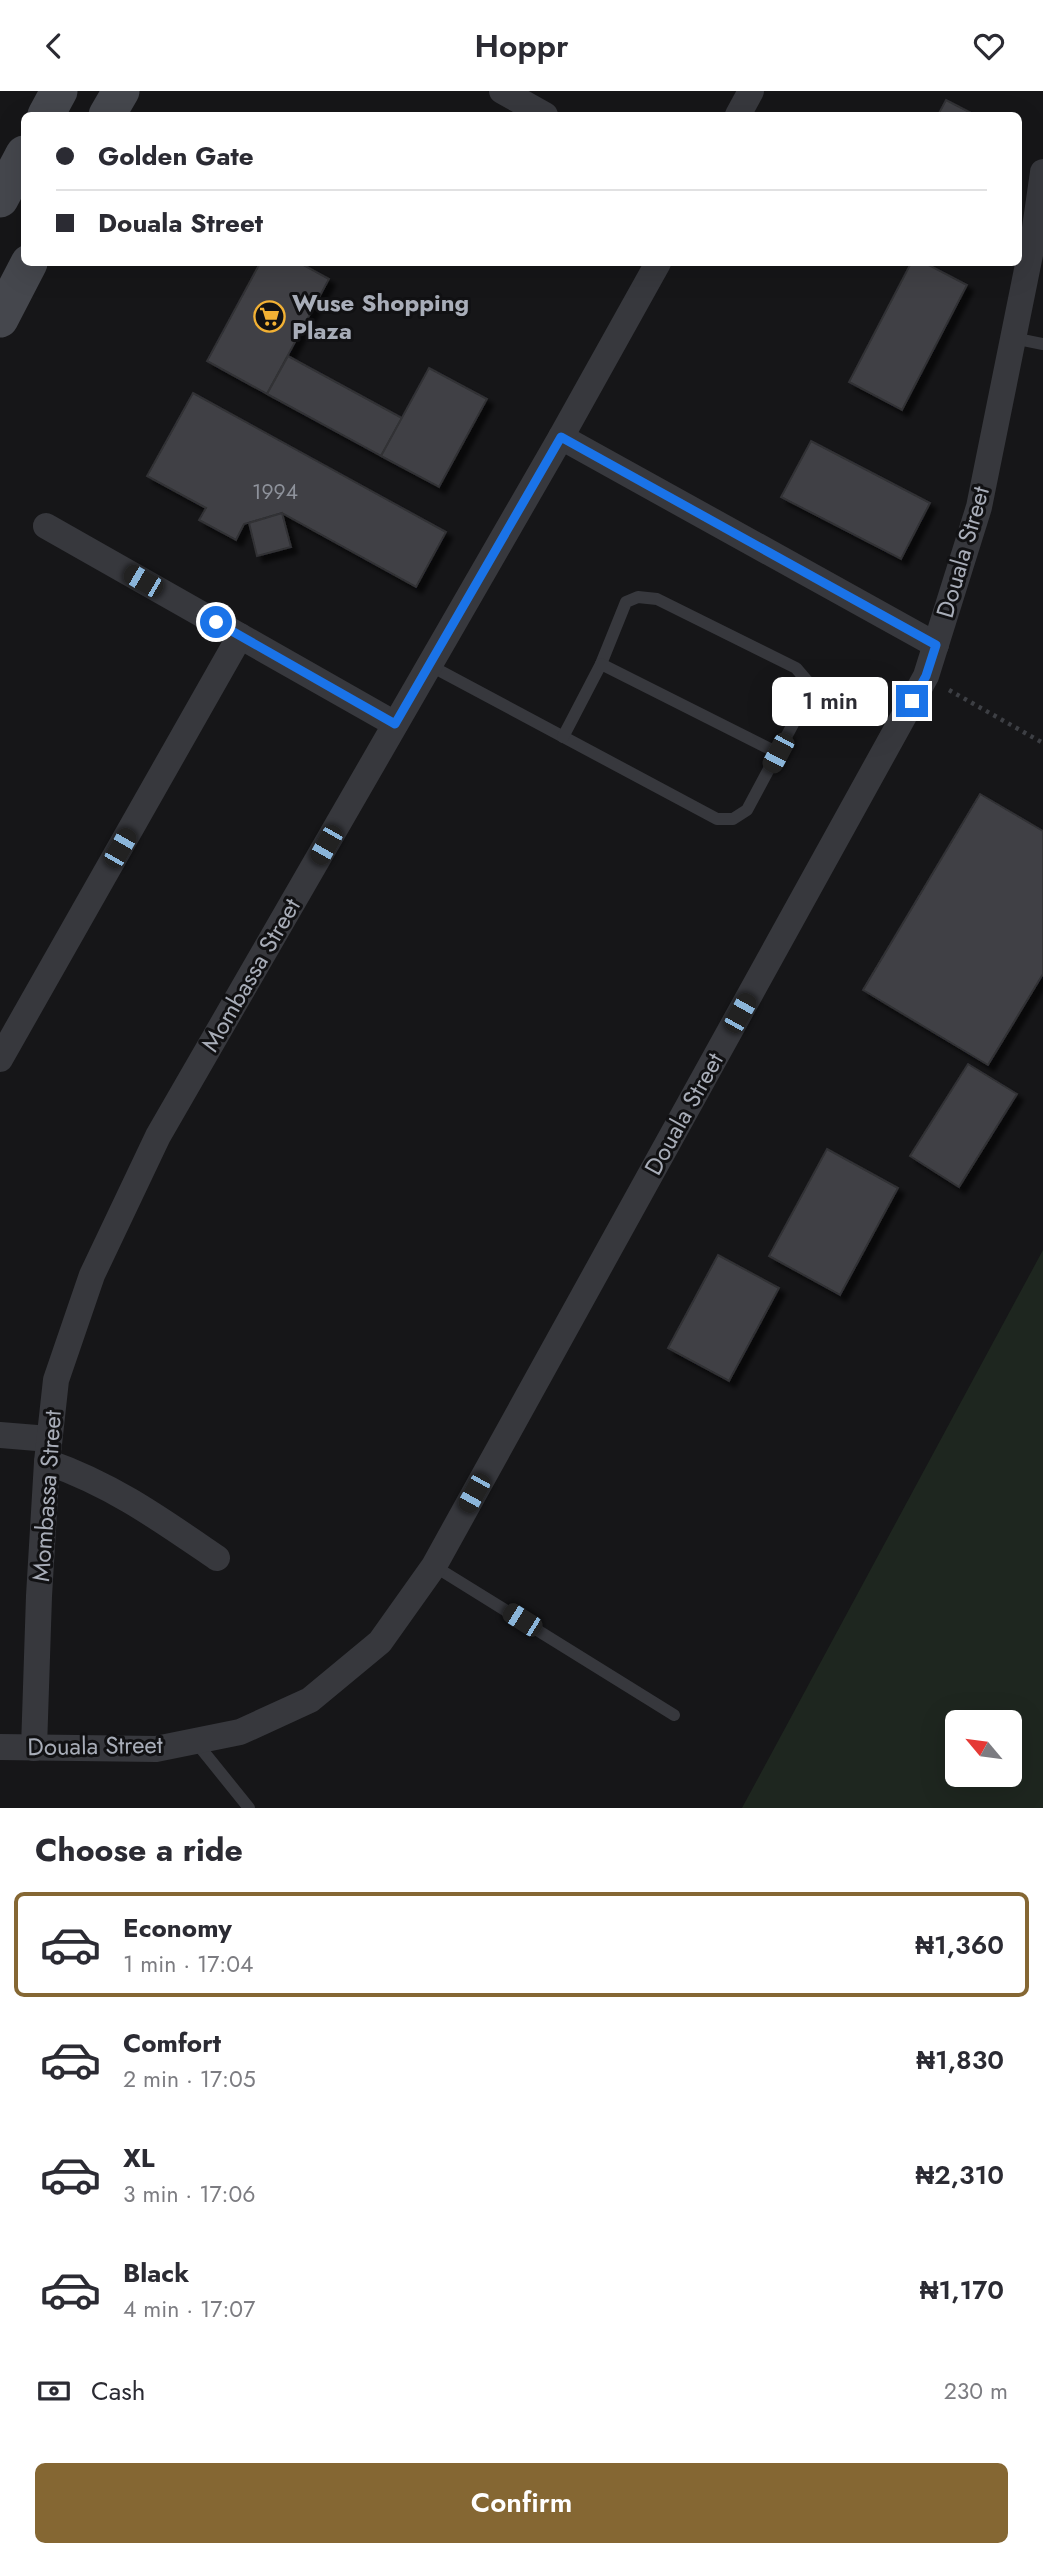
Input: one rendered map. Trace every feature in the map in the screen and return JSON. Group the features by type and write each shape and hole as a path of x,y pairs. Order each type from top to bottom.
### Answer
{"main road":[{"path":"48,112 59,91"},
{"path":"109,112 121,91"},
{"path":"0,199 21,160"},
{"path":"0,319 27,266"}],"street":[{"path":"502,91 538,104"},
{"path":"740,112 751,91"},
{"name":"Douala Street","path":"0,1747 156,1749 240,1732 310,1700 380,1642 435,1566 926,676 979,507 1034,235 1043,171"},
{"name":"Mombassa Street","path":"34,1748 39,1596 48,1451 56,1380 92,1275 158,1136 561,437 656,266"},
{"path":"561,437 936,645"},
{"path":"46,526 395,724"},
{"path":"0,1059 240,636"},
{"path":"0,1435 48,1451 83,1475 126,1496 217,1559"}],"lane":[{"path":"1013,338 1043,344"},
{"path":"429,665 563,737 717,819 733,818 747,810 808,696 808,682 796,667 657,599 638,597 626,602 601,664 563,737"},
{"path":"601,664 778,753"},
{"path":"435,1566 674,1715"},
{"path":"195,1741 249,1808"}],"path":[{"path":"926,676 1043,743"}],"shaded area":[{"path":"1043,1250 1043,1808 742,1808"}],"building":[{"path":"946,100 969,112 940,112"},
{"name":"Wuse Shopping Plaza","path":"258,266 305,266 329,279 267,394 207,361"},
{"path":"909,266 931,266 967,285 902,410 849,382"},
{"name":"Wuse Shopping Plaza","path":"288,356 402,418 381,456 267,394"},
{"name":"Wuse Shopping Plaza","path":"429,368 487,399 439,487 381,456"},
{"path":"193,393 446,532 416,587 282,513 244,524 236,540 199,520 206,508 147,476"},
{"path":"811,441 930,503 901,559 781,497"},
{"path":"282,513 291,547 257,556 249,523"},
{"path":"980,794 1043,831 1043,974 988,1065 863,990"},
{"path":"968,1064 1017,1094 959,1187 910,1156"},
{"path":"827,1149 898,1188 840,1295 769,1256"},
{"path":"718,1255 779,1288 729,1381 668,1348"}],"place":[{"name":"Wuse Shopping Plaza","path":"269,317"}],"route":[{"path":"216,622 395,724 561,437 936,645 926,676 912,701"}]}
